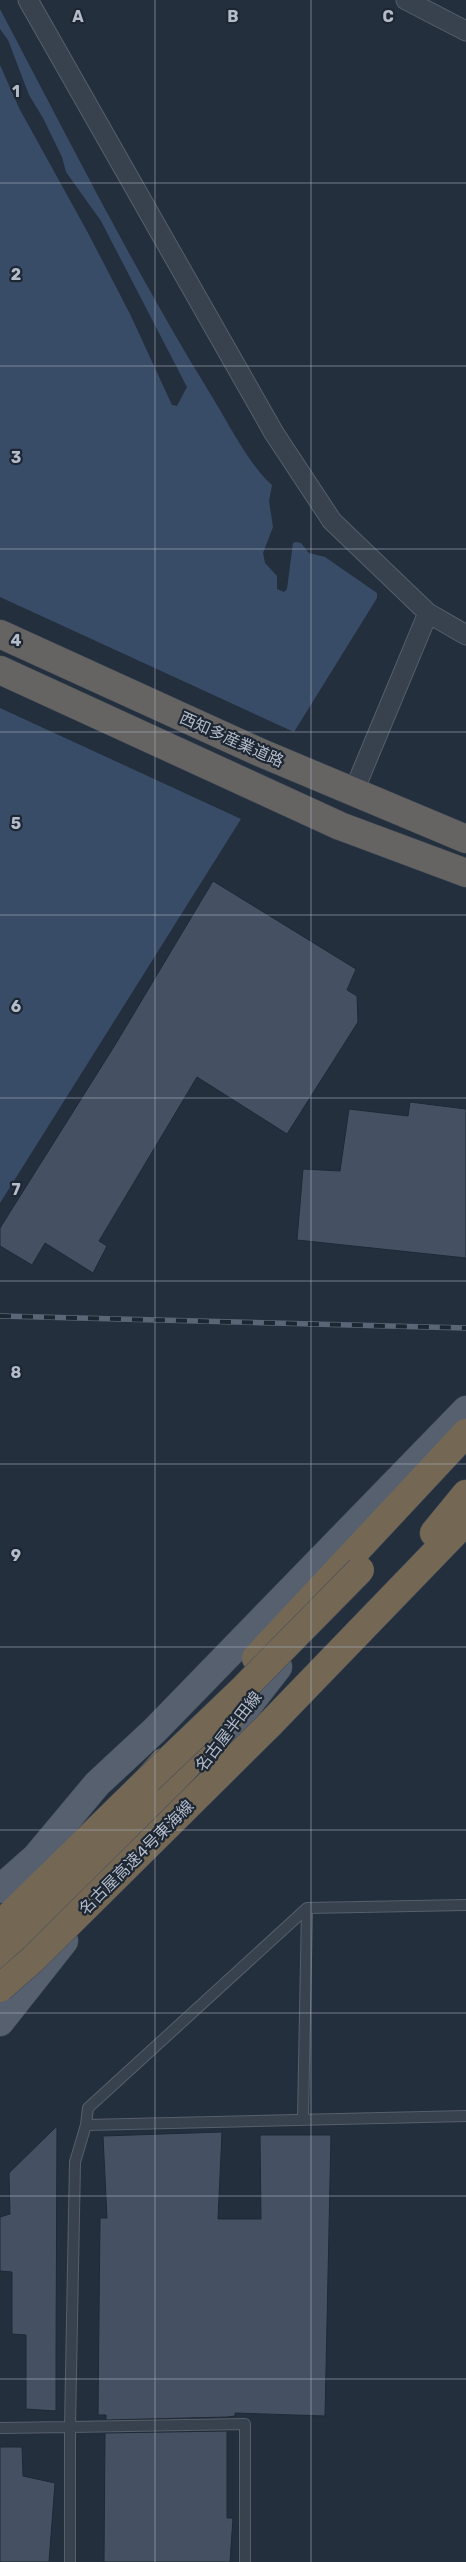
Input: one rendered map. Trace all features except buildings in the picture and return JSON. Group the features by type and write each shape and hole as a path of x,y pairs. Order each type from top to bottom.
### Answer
{"highway":[{"name":"西知多産業道路","path":"0,634 353,793 466,839"},
{"name":"西知多産業道路","path":"0,670 340,826 466,873"},
{"path":"148,1780 236,1679 466,1433"},
{"path":"0,1925 332,1598 466,1457"},
{"path":"337,1653 466,1494"},
{"path":"337,1653 466,1521"},
{"path":"0,1956 93,1872 308,1629"},
{"name":"名古屋高速4号東海線","path":"0,1988 33,1958 271,1723 337,1653"}],"main road":[{"path":"0,1889 36,1857 97,1784 155,1730 466,1410"},
{"name":"名古屋半田線","path":"0,2022 308,1629 405,1510 466,1448"}],"street":[{"path":"28,0 274,432 332,521 428,613 466,636"},
{"path":"406,0 466,31"},
{"path":"353,793 428,613"}],"lane":[{"path":"70,2562 70,2427 75,2162 86,2125 88,2108 307,1908 466,1905"},
{"path":"302,2118 307,1908"},
{"path":"86,2125 302,2118 466,2116"},
{"path":"0,2428 245,2424 245,2562"}],"water":[{"path":"0,9 102,204 155,300 239,443 272,485 269,501 273,527 263,553 265,563 277,576 277,589 284,592 287,589 293,543 296,542 301,543 309,553 325,557 377,593 377,598 294,732 0,597 0,65 19,108 130,314 172,405 177,406 187,387 101,221 66,172 62,157 43,118 29,95 8,40 0,29"},
{"path":"0,708 241,819 0,1203"}],"railway":[{"path":"0,1316 466,1328"}]}
